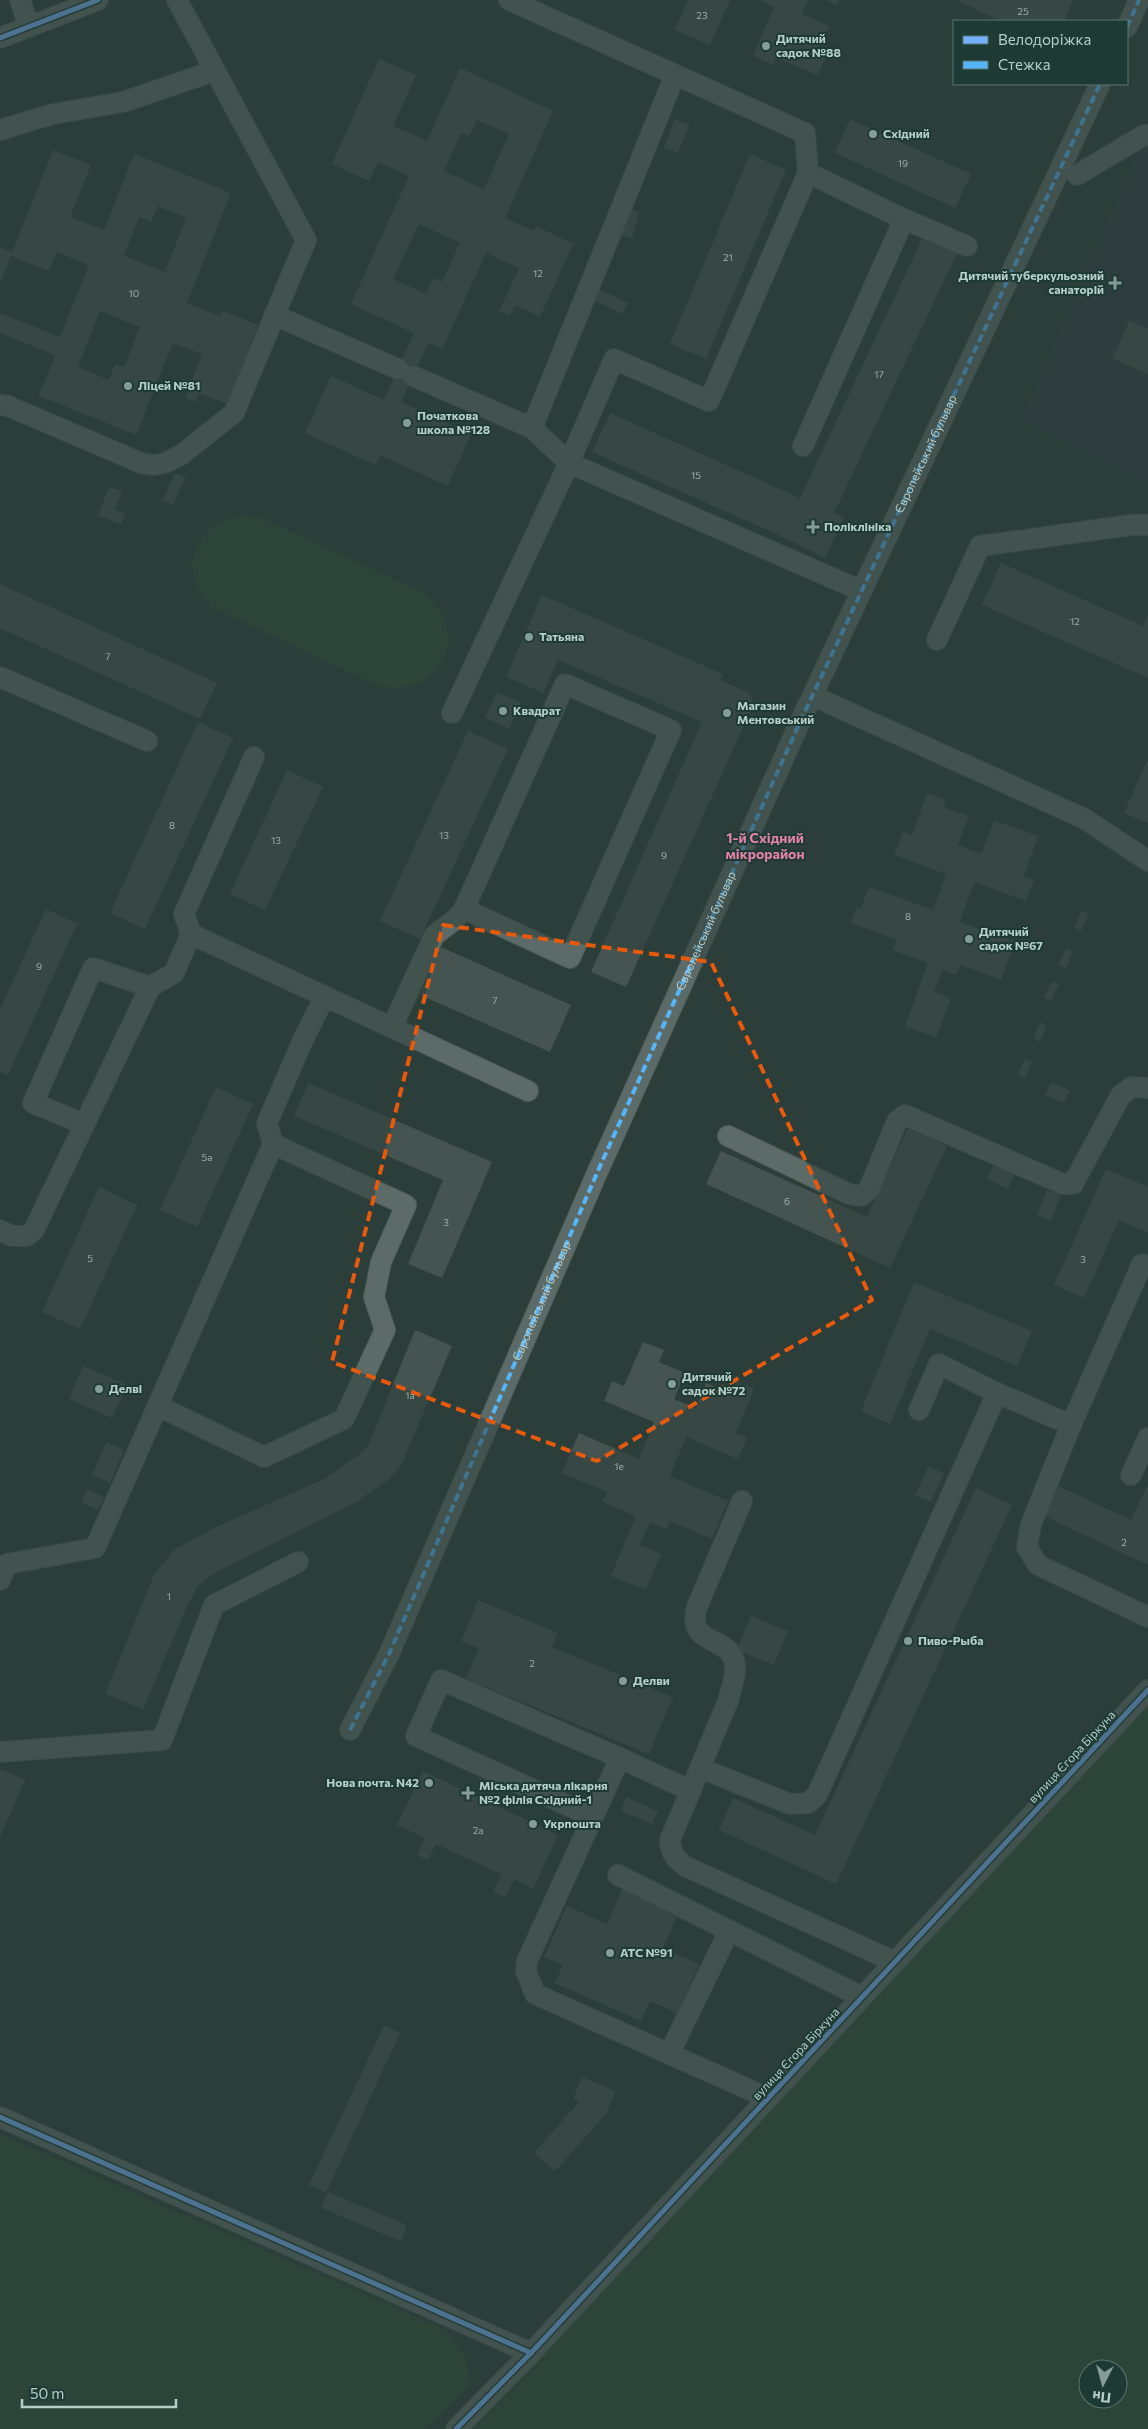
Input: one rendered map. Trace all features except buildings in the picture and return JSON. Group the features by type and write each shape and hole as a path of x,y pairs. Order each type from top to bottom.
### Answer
{"street":[{"path":"20,0 29,26"},
{"path":"0,38 98,0"},
{"path":"0,405 8,406 128,459 153,465 165,463 180,455 234,413 306,240 177,0"},
{"path":"452,712 569,462 614,359 709,401 808,173 805,133 509,0"},
{"path":"1128,25 1140,0"},
{"path":"0,130 53,114 123,102 214,71"},
{"path":"532,428 675,74"},
{"name":"Європейський бульвар","path":"350,1730 389,1654 597,1173 813,696 1100,85"},
{"path":"1077,175 1144,135 1148,135"},
{"path":"808,173 904,219 968,246"},
{"path":"803,446 904,219"},
{"path":"274,315 532,428 569,462 862,591"},
{"path":"937,640 980,546 1131,525 1148,525"},
{"path":"0,677 147,740"},
{"path":"392,1027 434,936 443,927 456,921 464,908 565,684 671,730 570,958 464,908"},
{"path":"813,696 1085,818 1148,861"},
{"path":"0,1230 12,1236 27,1236 34,1230 150,987 174,973 191,934 184,914 254,757"},
{"path":"191,934 528,1091"},
{"path":"84,1124 33,1103 93,968 150,987"},
{"path":"2,1569 95,1548 273,1144 266,1123 325,996"},
{"path":"728,1136 850,1194 862,1196 869,1189 897,1121 905,1115 1063,1184 1073,1184 1121,1095 1132,1088 1148,1088"},
{"path":"158,1406 264,1457 344,1418 385,1330 374,1297 381,1262 406,1205 273,1144"},
{"path":"1148,1267 1142,1264 1071,1425 1031,1524 1027,1547 1038,1565 1148,1618"},
{"path":"919,1410 939,1364 997,1393 1071,1425"},
{"path":"700,1768 790,1804 808,1803 817,1796 997,1393"},
{"path":"1131,1475 1148,1438"},
{"path":"742,1501 695,1615 694,1622 699,1633 724,1647 732,1656 735,1665 728,1701 689,1790 670,1840 670,1849 677,1860 685,1866 895,1962"},
{"path":"0,1752 162,1740 214,1605 298,1562"},
{"path":"593,1817 416,1736 441,1680 689,1790"},
{"name":"вулиця Єгора Біркуна","path":"456,2429 531,2353 1148,1690"},
{"path":"620,1758 527,1962 526,1971 535,1994 768,2098"},
{"path":"618,1875 862,1997"},
{"path":"669,2054 729,1931"},
{"path":"0,2117 531,2353"}],"highlighted area":[{"path":"443,925 711,962 872,1300 597,1461 332,1362"}],"shaded area":[{"name":"Дитячий туберкульозний санаторій","path":"1144,141 1148,143 1148,481 1022,422"}],"green space":[{"path":"237,516 263,519 424,593 439,609 446,627 448,644 443,660 434,673 420,683 401,687 379,686 211,607 201,594 195,580 194,553 200,541 209,530 221,522"},
{"path":"1148,1690 1148,2429 456,2429"},
{"path":"0,2134 446,2330 466,2358 470,2385 426,2429 0,2429"}],"marked path":[{"path":"1128,25 1139,0"},
{"path":"350,1730 389,1654 597,1173 800,722 1100,85"}],"cycle path":[{"path":"0,38 98,0"},
{"path":"456,2429 531,2353 1148,1690"},
{"path":"0,2117 531,2353"}],"place":[{"name":"Дитячий садок №88","path":"766,46"},
{"name":"Східний","path":"873,134"},
{"name":"Дитячий туберкульозний санаторій","path":"1115,283"},
{"name":"Ліцей №81","path":"128,386"},
{"name":"Початкова школа №128","path":"407,423"},
{"name":"Поліклініка","path":"813,527"},
{"name":"Татьяна","path":"529,637"},
{"name":"Квадрат","path":"503,711"},
{"name":"Магазин Ментовський","path":"727,713"},
{"name":"Дитячий садок №67","path":"969,939"},
{"name":"Дитячий садок №72","path":"672,1384"},
{"name":"Делві","path":"99,1389"},
{"name":"Пиво-Рыба","path":"908,1641"},
{"name":"Делви","path":"623,1681"},
{"name":"Нова почта. N42","path":"429,1783"},
{"name":"Міська дитяча лікарня №2 філія Східний-1","path":"468,1793"},
{"name":"Укрпошта","path":"533,1824"},
{"name":"АТС №91","path":"610,1953"}],"district":[{"name":"1-й Східний мікрорайон","path":"765,846"}]}
